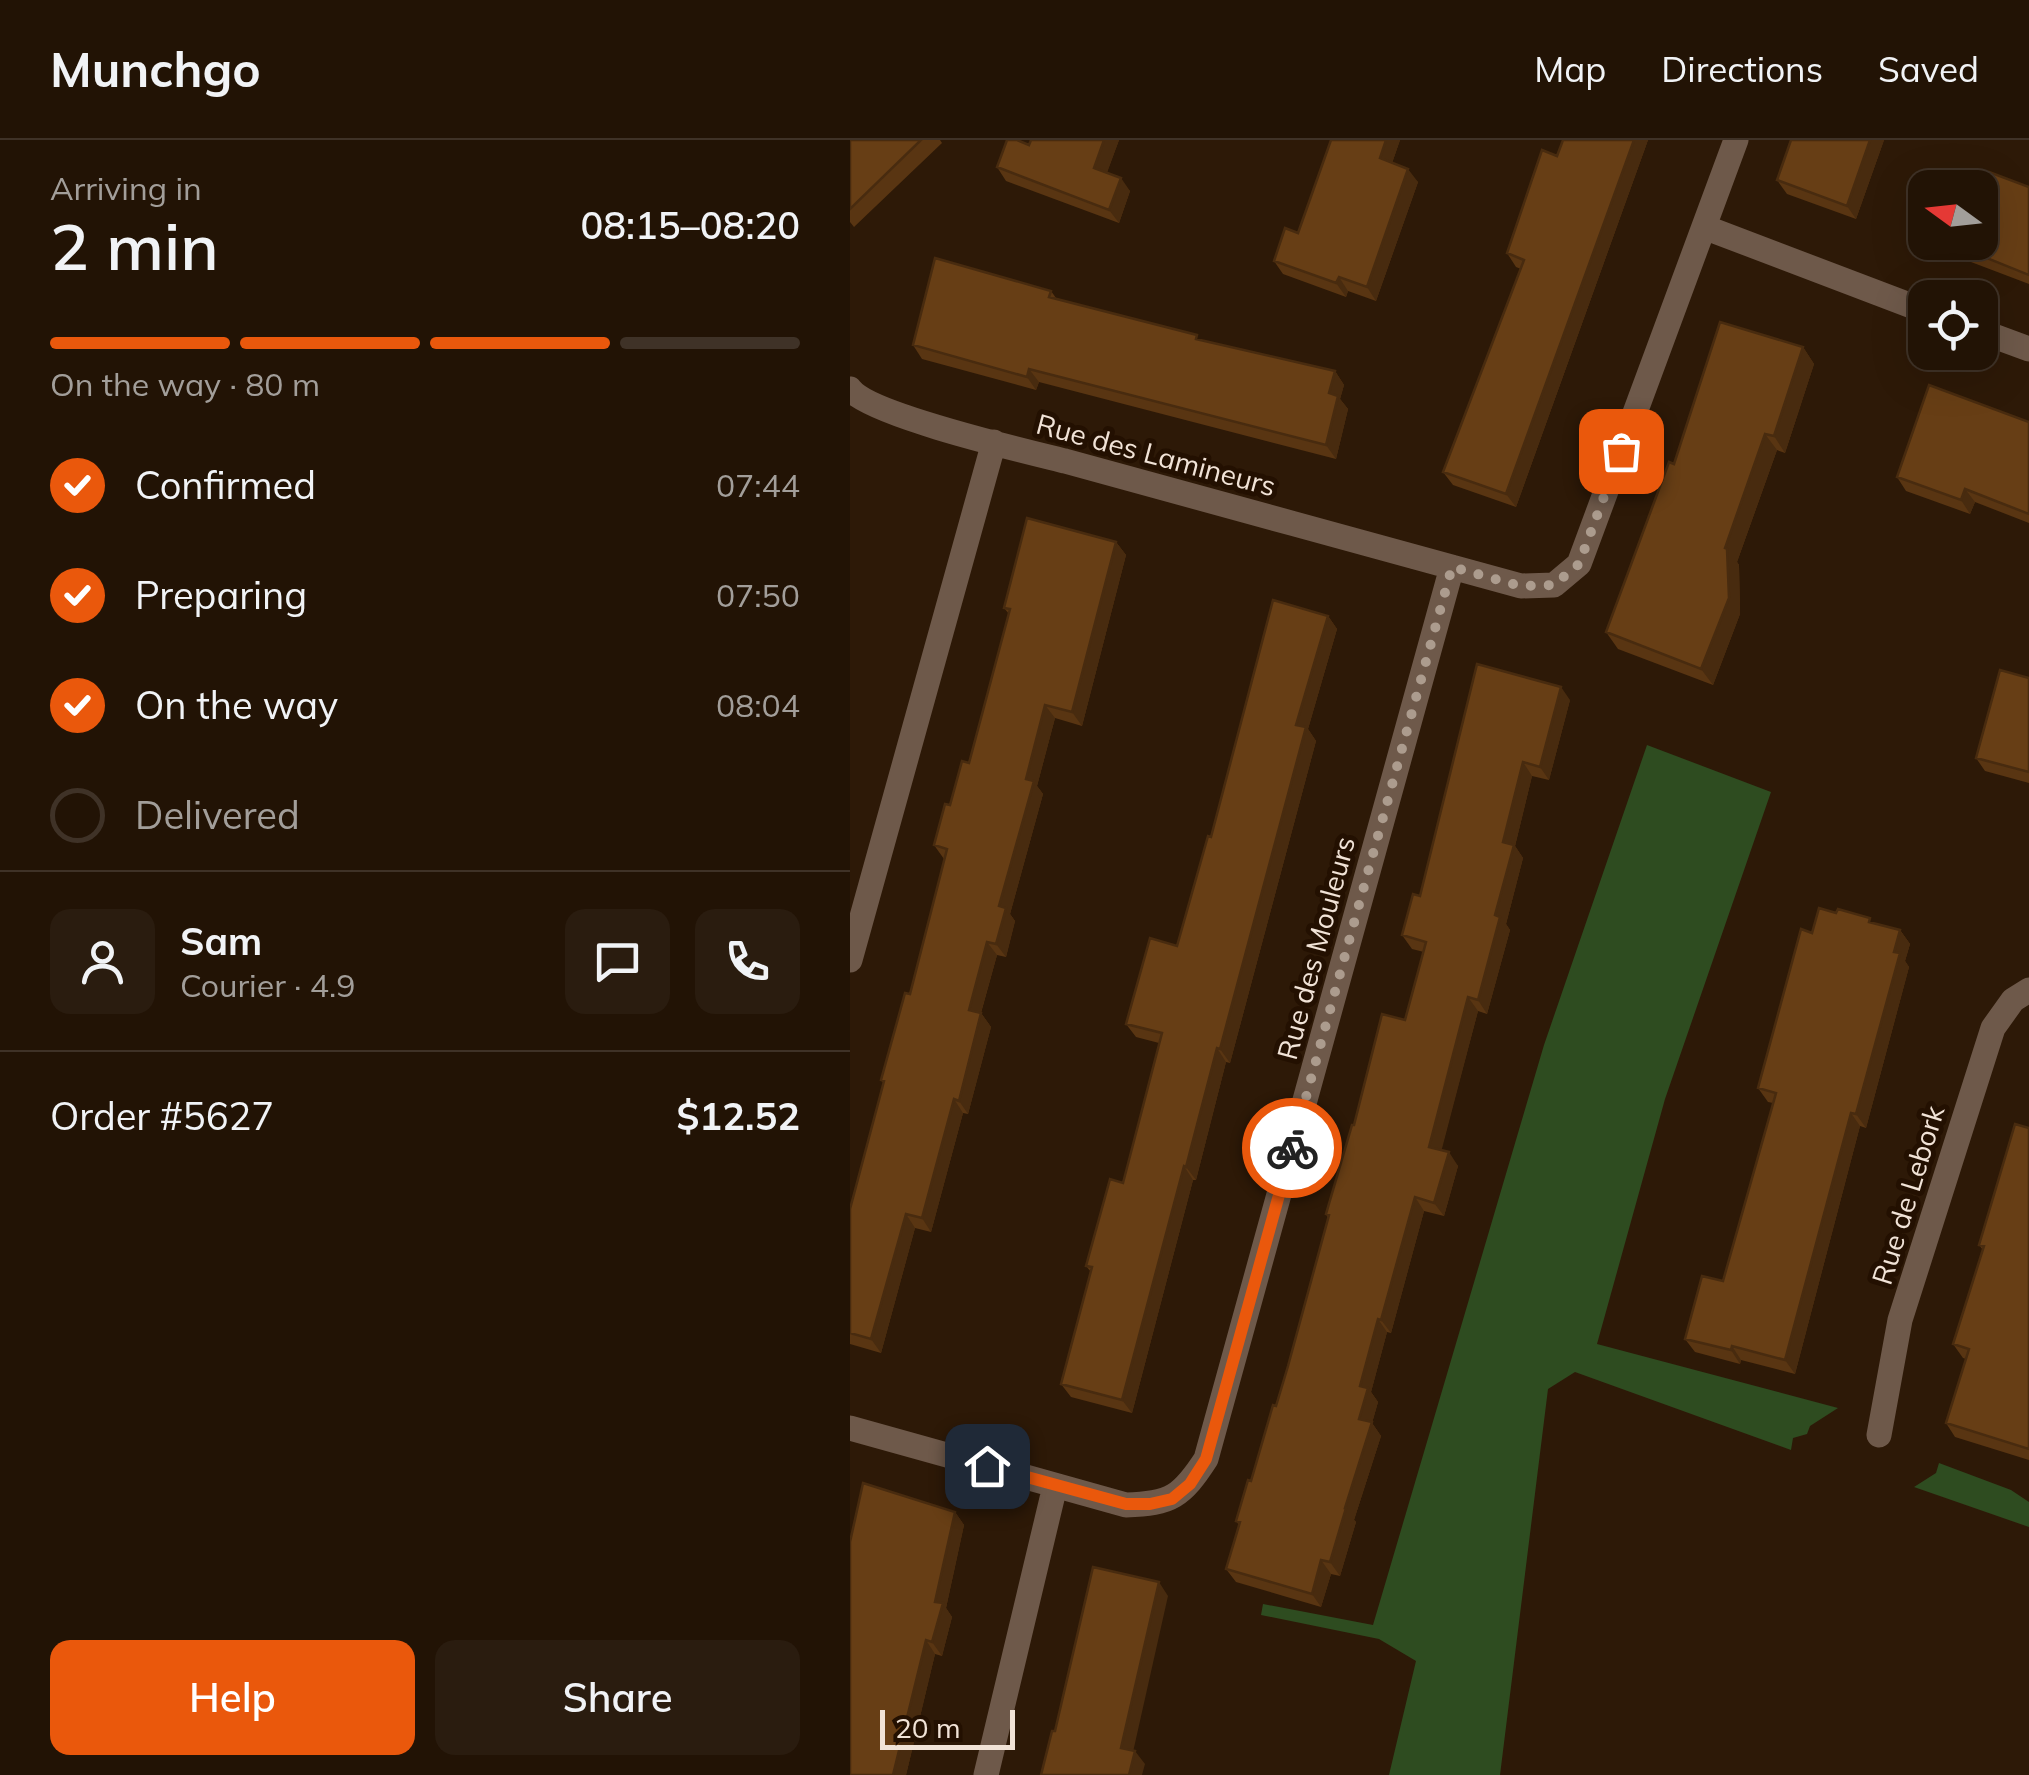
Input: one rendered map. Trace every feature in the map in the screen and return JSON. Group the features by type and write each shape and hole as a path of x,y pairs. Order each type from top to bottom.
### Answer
{"street":[{"path":"1452,567 1520,586 1554,585 1579,564 1736,140"},
{"path":"1704,227 1908,305"},
{"path":"1998,338 2029,349"},
{"name":"Rue des Lamineurs","path":"850,390 856,398 886,410 994,442 1452,567"},
{"path":"850,960 994,442"},
{"name":"Rue des Mouleurs","path":"850,1428 1126,1504 1172,1499 1190,1484 1206,1459 1452,567"},
{"name":"Rue de Lebork","path":"1879,1435 1900,1320 1993,1028 2013,1000 2029,990"},
{"path":"986,1775 1056,1486"}],"green space":[{"path":"1647,745 1771,792 1665,1099 1597,1344 1838,1408 1810,1426 1807,1434 1793,1438 1791,1450 1575,1372 1548,1389 1500,1775 1389,1775 1416,1661 1379,1639 1261,1615 1263,1604 1373,1625 1544,1045"},
{"path":"1939,1463 2011,1490 2029,1502 2029,1527 1914,1487 1936,1473"}],"building":[{"path":"850,140 921,140 850,209"},
{"path":"1007,140 1029,145 1031,140 1104,140 1094,168 1121,178 1109,210 997,167"},
{"path":"1331,140 1386,140 1380,158 1408,169 1367,287 1339,277 1336,283 1274,261 1285,228 1298,233"},
{"path":"1563,140 1634,140 1506,494 1443,472 1524,260 1507,253 1542,150 1557,156"},
{"path":"1791,140 1870,140 1847,206 1777,180"},
{"path":"1998,175 2029,187 2029,275 1992,260 1998,260"},
{"path":"935,258 1051,291 1049,297 1197,335 1196,339 1335,371 1329,393 1338,396 1326,445 1029,369 1027,377 913,345"},
{"path":"1720,322 1803,347 1774,436 1765,434 1725,548 1729,598 1701,669 1606,632 1669,462 1674,464"},
{"path":"1929,385 2029,422 2029,514 1965,489 1961,500 1897,477"},
{"path":"1027,518 1116,542 1072,712 1045,705 1026,779 1034,781 999,906 1006,908 996,944 987,942 969,1010 981,1013 959,1101 954,1099 922,1218 906,1214 871,1339 850,1333 850,1209 884,1081 881,1080 905,993 910,994 947,849 934,845 962,761 969,763 1010,609 1004,608"},
{"path":"1273,600 1328,616 1296,725 1306,727 1122,1400 1061,1384 1092,1267 1086,1266 1110,1179 1123,1183 1162,1033 1126,1024 1150,938 1177,946 1208,836 1211,837"},
{"path":"1477,664 1561,687 1540,767 1523,762 1503,842 1514,845 1495,915 1500,917 1478,1000 1468,997 1429,1147 1449,1152 1434,1203 1415,1197 1360,1386 1368,1388 1359,1419 1372,1422 1330,1562 1321,1560 1312,1594 1226,1569 1248,1480 1251,1481 1288,1366 1382,1014 1405,1020 1426,942 1402,935 1413,894 1420,896"},
{"path":"2000,670 2029,678 2029,772 1976,758"},
{"path":"1819,908 1836,913 1838,909 1900,930 1894,952 1900,953 1856,1114 1851,1113 1785,1360 1685,1339 1702,1276 1723,1281 1776,1093 1758,1088 1801,929 1812,933"},
{"path":"2015,1124 2029,1128 2029,1449 1946,1423 1969,1349 1953,1344 1984,1246 1979,1245"},
{"path":"863,1483 955,1512 935,1602 943,1603 932,1642 926,1640 893,1775 850,1775 850,1542"},
{"path":"1093,1567 1159,1582 1121,1748 1135,1751 1129,1775 1041,1775 1055,1731"}],"way so far":[{"path":"1292,1148 1452,567 1520,586 1554,585 1579,564 1621,451"}],"route":[{"path":"987,1466 1126,1504 1172,1499 1190,1484 1206,1459 1292,1148"}]}
